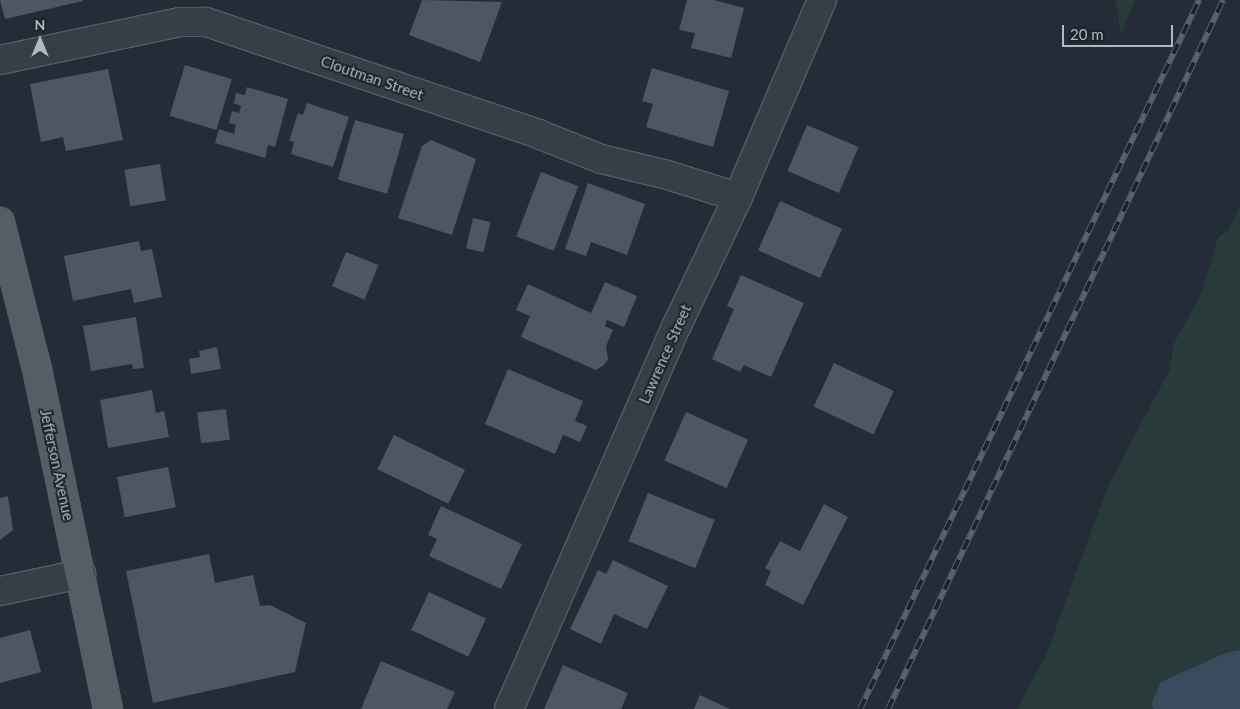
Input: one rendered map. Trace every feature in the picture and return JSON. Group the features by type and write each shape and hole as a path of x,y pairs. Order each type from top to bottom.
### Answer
{"main road":[{"name":"Jefferson Avenue","path":"0,222 37,369 108,709"}],"street":[{"name":"Lawrence Street","path":"509,709 669,343 738,197 822,0"},
{"name":"Cloutman Street","path":"0,60 180,22 206,22 538,134 602,160 664,174 738,197"},
{"path":"0,591 81,574"}],"shaded area":[{"path":"1115,0 1135,0 1121,35 1118,15"},
{"path":"1240,206 1240,650 1225,653 1151,704 1154,709 1017,709 1046,655 1108,486 1170,369 1173,345 1201,294 1218,238 1229,229"}],"water":[{"path":"1240,650 1240,709 1154,709 1151,704 1161,682 1225,653"}],"building":[{"path":"0,0 83,0 83,1 5,19"},
{"path":"422,0 502,2 480,62 409,35"},
{"path":"687,0 714,0 744,8 731,58 691,48 695,33 679,30"},
{"path":"185,65 232,79 216,130 170,116"},
{"path":"652,68 729,91 713,147 646,127 653,104 642,101"},
{"path":"108,69 123,140 66,151 63,137 41,142 30,84"},
{"path":"247,87 288,99 275,147 268,145 265,158 215,143 219,129 234,134 236,125 229,123 232,111 239,113 241,106 234,103 236,93 245,95"},
{"path":"307,103 349,117 333,167 291,154 294,142 289,141 298,113 303,115"},
{"path":"355,120 404,134 387,194 338,180"},
{"path":"807,125 859,147 839,193 787,171"},
{"path":"431,140 476,159 452,235 398,218 422,146"},
{"path":"160,164 166,201 130,206 124,170"},
{"path":"541,172 578,186 554,251 516,236"},
{"path":"588,183 645,204 627,255 591,242 586,256 565,249"},
{"path":"780,201 842,229 820,278 758,250"},
{"path":"473,218 491,222 484,252 466,248"},
{"path":"139,241 141,251 152,249 162,297 134,303 131,289 73,301 64,256"},
{"path":"346,252 378,265 365,299 332,286"},
{"path":"741,275 804,303 771,377 744,365 740,372 712,359 734,309 727,306"},
{"path":"605,282 637,296 624,327 607,320 605,326 613,330 606,346 608,359 604,365 596,370 521,337 530,316 516,310 528,284 591,313"},
{"path":"136,317 144,368 133,369 132,364 91,371 83,326"},
{"path":"217,347 221,369 191,374 189,359 200,357 199,351"},
{"path":"834,363 894,391 874,434 814,407"},
{"path":"508,369 583,401 575,421 587,426 580,442 563,435 555,454 485,424"},
{"path":"152,390 156,413 164,411 169,437 108,448 100,400"},
{"path":"226,409 230,440 201,443 197,413"},
{"path":"686,412 748,440 727,488 664,460"},
{"path":"394,435 465,470 448,504 377,469"},
{"path":"168,467 176,507 125,517 117,477"},
{"path":"648,493 715,520 695,568 629,541"},
{"path":"8,496 13,530 0,540 0,498"},
{"path":"824,504 848,517 803,605 765,585 771,571 765,568 780,541 800,551"},
{"path":"441,506 522,544 501,589 429,556 437,539 428,535"},
{"path":"209,554 215,583 253,575 260,606 270,605 306,623 295,672 153,703 126,571"},
{"path":"613,560 668,586 647,629 614,614 601,644 570,629 598,570 606,574"},
{"path":"429,592 486,619 468,657 411,630"},
{"path":"30,630 41,672 0,683 0,638"},
{"path":"381,661 455,692 447,709 361,709"},
{"path":"563,665 628,693 621,709 544,709"},
{"path":"700,695 730,709 694,709"}],"railway":[{"path":"860,709 1199,0"},
{"path":"888,709 1223,0"}]}
